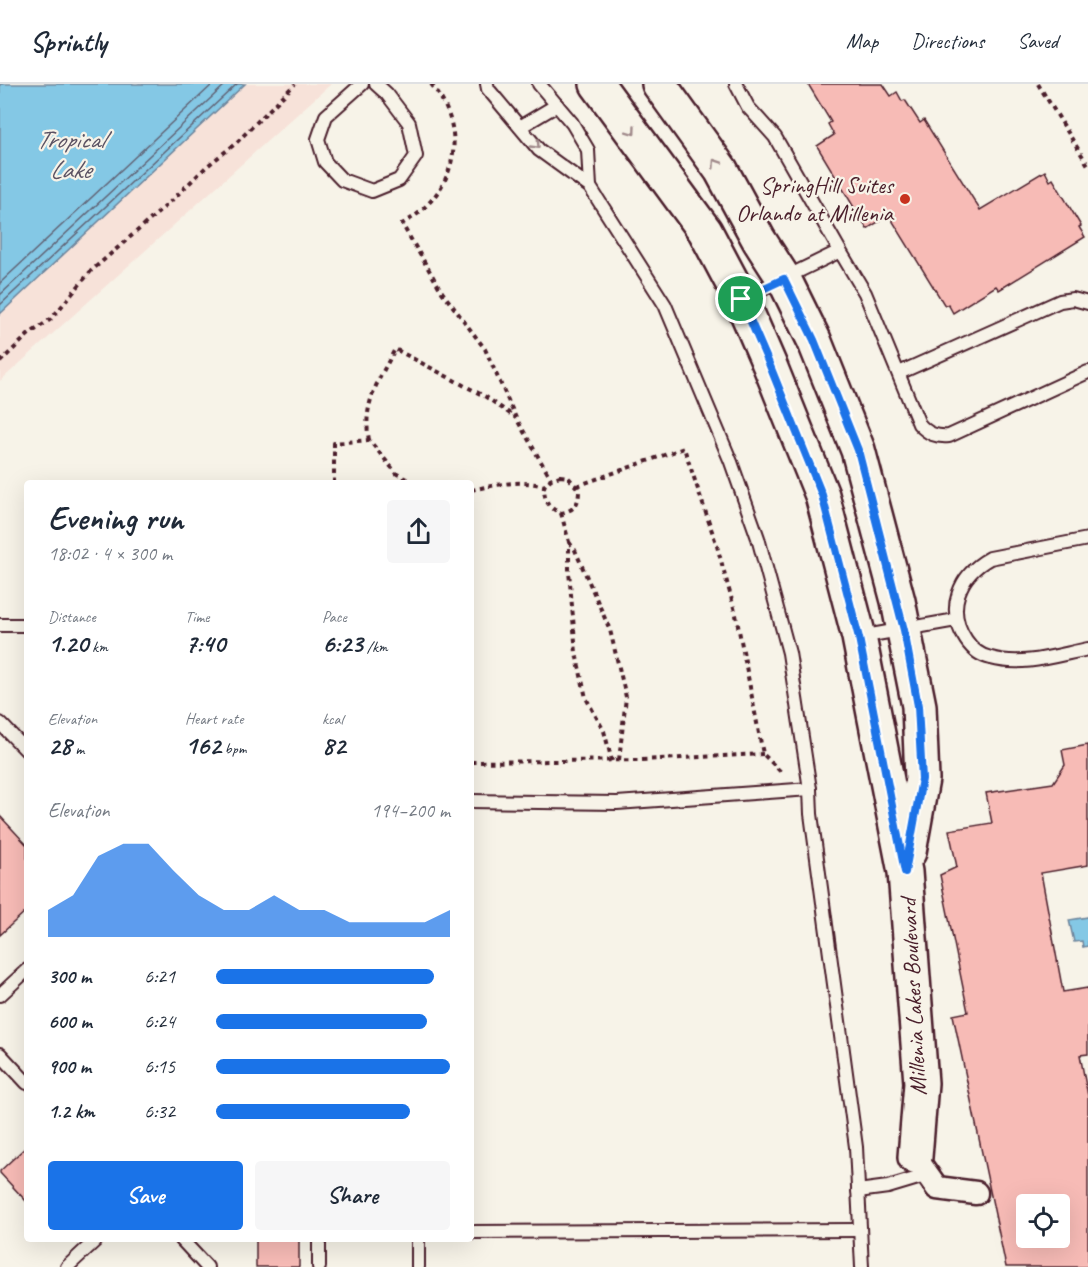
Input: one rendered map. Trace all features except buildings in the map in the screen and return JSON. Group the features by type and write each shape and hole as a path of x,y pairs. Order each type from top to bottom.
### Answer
{"street":[{"name":"Millenia Lakes Boulevard","path":"597,84 705,231 741,299 822,495 859,638 905,872 921,1083 921,1166"},
{"name":"Millenia Lakes Boulevard","path":"659,84 721,171 759,240 784,279 814,340 858,450 904,630 918,706 922,779 905,872"},
{"path":"921,1166 937,1188 983,1192"}],"lane":[{"path":"363,84 326,117 318,139 325,162 342,180 372,191 399,180 416,156 409,123 387,94 376,84"},
{"path":"487,84 488,89 539,150 590,187 665,304 730,462 758,538 789,653 805,790 811,814 856,1147 862,1267"},
{"path":"539,84 572,123 588,150 590,187"},
{"path":"736,84 748,107 775,137 866,293 919,424 925,431 940,437 949,436 1088,372"},
{"path":"520,127 557,105"},
{"path":"741,299 840,251"},
{"path":"899,373 1060,301 1073,298 1088,303"},
{"path":"1088,539 990,558 976,565 967,576 956,605 956,620 960,632 978,653 991,658 1023,661 1088,649"},
{"path":"859,638 956,620"},
{"path":"0,625 24,625"},
{"path":"0,723 24,748"},
{"path":"474,801 617,803 805,790"},
{"path":"0,995 24,973"},
{"path":"0,1054 24,1080"},
{"path":"858,1191 888,1187 921,1166"},
{"path":"474,1232 859,1230"},
{"path":"67,1267 94,1242"},
{"path":"184,1242 207,1267"},
{"path":"320,1242 320,1267"},
{"path":"418,1242 418,1267"}],"path":[{"path":"0,362 28,335 51,319 91,271 167,205 206,167 235,144 295,84"},
{"path":"431,84 448,109 452,125 454,138 451,169 438,193 424,209 402,224 442,292 485,349 516,418 551,479"},
{"path":"1038,84 1088,165"},
{"path":"408,480 397,474 369,440 366,420 371,395 395,349 486,397 516,418"},
{"path":"334,480 334,443 369,440"},
{"path":"577,486 684,448 717,546 736,615 763,754 805,790"},
{"path":"561,513 576,507 579,490 568,477 560,476 551,479 544,486 544,496 548,504 561,513 569,542 569,571 576,653 586,698 604,731 612,761"},
{"path":"474,489 515,482 530,482 544,486"},
{"path":"569,542 576,550 610,630 626,697 619,760"},
{"path":"474,762 612,761 763,754"}],"shaded area":[{"path":"0,84 331,84 0,381"}],"water":[{"name":"Tropical Lake","path":"0,84 245,84 0,314"},
{"path":"1088,917 1088,946 1083,947 1082,941 1074,942 1069,920"}],"place":[{"name":"SpringHill Suites Orlando at Millenia","path":"905,199"}],"route":[{"path":"784,279 814,340 858,450 898,601 918,706 922,779 905,872 859,638 822,495 741,299 784,279"}]}
